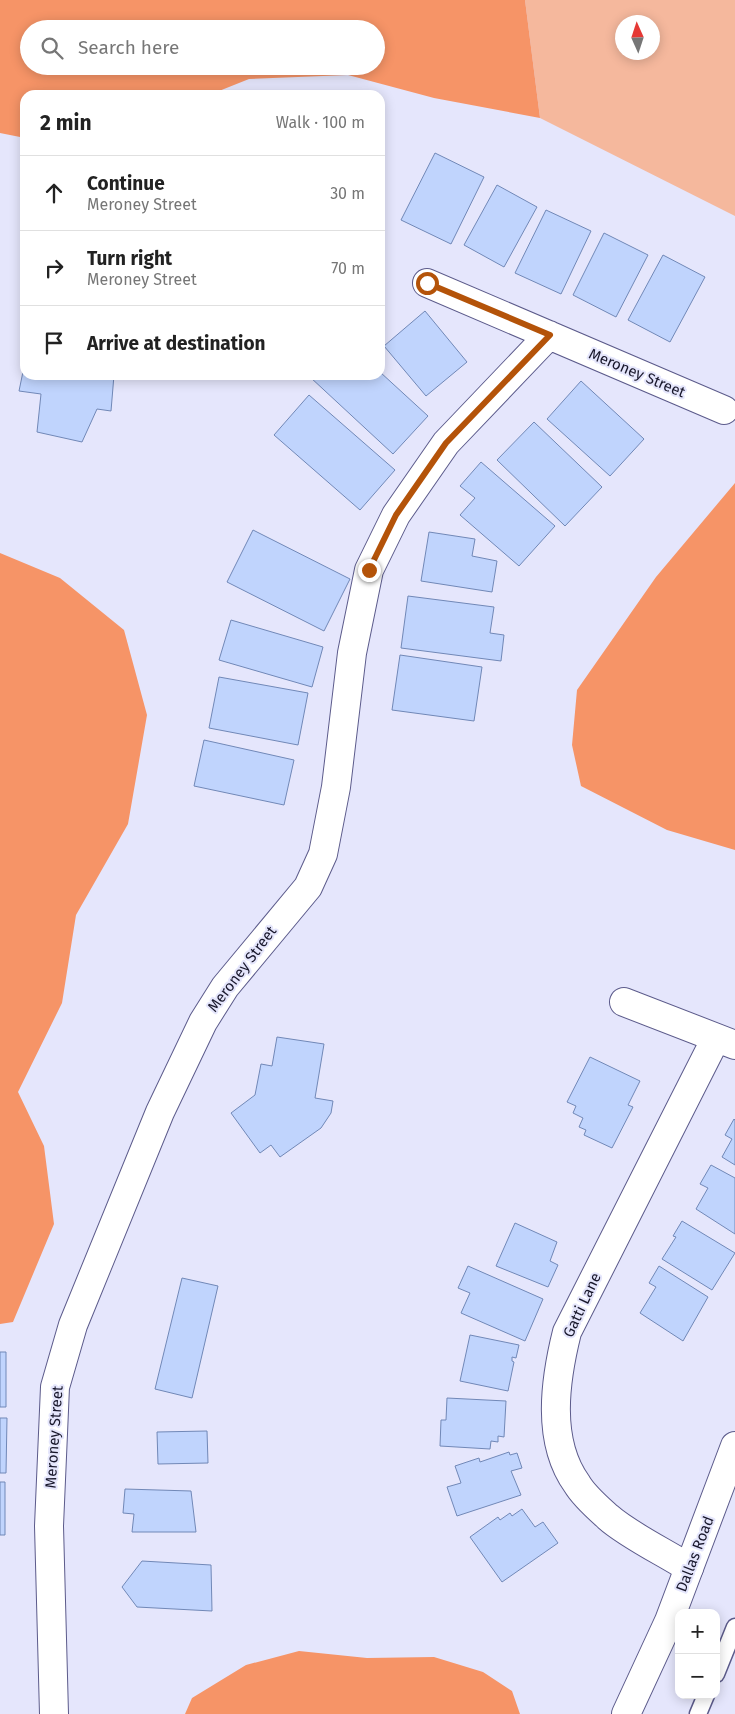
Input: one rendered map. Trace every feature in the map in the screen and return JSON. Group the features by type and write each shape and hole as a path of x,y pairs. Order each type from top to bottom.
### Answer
{"street":[{"name":"Meroney Street","path":"427,283 724,410"},
{"name":"Meroney Street","path":"54,1714 49,1526 55,1387 73,1326 160,1112 202,1022 225,986 308,887 323,854 336,787 352,653 369,570 396,515 446,443 550,335"},
{"name":"Gatti Lane","path":"624,1002 725,1042 567,1332 558,1367 556,1402 561,1450 576,1484 609,1518 689,1568"},
{"name":"Dallas Road","path":"626,1714 669,1621 735,1446"}],"lane":[{"path":"720,1664 735,1627"},
{"path":"698,1714 704,1699"}],"shaded area":[{"path":"0,0 525,0 540,118 434,98 348,75 249,79 222,90 20,90 20,137 0,133"},
{"path":"525,0 735,0 735,216 540,118"},
{"path":"735,483 735,850 667,830 581,786 572,745 577,690 656,577"},
{"path":"0,553 60,578 124,630 147,715 128,824 76,915 62,1003 18,1092 44,1146 54,1224 13,1322 0,1324"},
{"path":"299,1651 367,1658 434,1657 483,1672 512,1691 520,1714 185,1714 192,1698 246,1665"}],"building":[{"path":"435,153 484,177 451,244 401,220"},
{"path":"497,185 537,207 504,267 464,245"},
{"path":"546,210 591,231 561,294 515,273"},
{"path":"604,233 648,255 616,317 573,295"},
{"path":"663,255 705,277 670,342 628,320"},
{"path":"425,311 467,362 426,396 385,345"},
{"path":"385,377 428,416 393,454 313,380 385,380"},
{"path":"21,380 114,380 111,411 97,409 82,442 37,432 41,394 19,391"},
{"path":"581,381 644,439 610,476 547,419"},
{"path":"309,395 395,470 360,510 274,435"},
{"path":"534,422 602,487 565,526 497,460"},
{"path":"481,462 555,526 519,566 460,515 475,498 460,486"},
{"path":"253,530 350,579 324,631 227,582"},
{"path":"429,532 475,539 472,556 497,561 492,592 421,581"},
{"path":"408,596 494,607 490,633 504,635 501,661 401,648"},
{"path":"231,620 323,647 312,687 219,660"},
{"path":"400,655 482,667 474,721 392,710"},
{"path":"219,677 308,693 298,745 209,728"},
{"path":"204,740 294,760 284,805 194,786"},
{"path":"277,1037 324,1044 315,1098 333,1101 331,1113 321,1128 280,1157 271,1145 260,1153 231,1113 255,1095 261,1064 272,1066"},
{"path":"590,1057 640,1081 628,1105 633,1107 612,1148 584,1135 586,1130 579,1127 583,1118 573,1113 576,1106 567,1102"},
{"path":"734,1119 735,1165 722,1157 732,1139 725,1135"},
{"path":"711,1165 735,1178 735,1234 696,1209 708,1188 700,1184"},
{"path":"682,1221 735,1253 712,1290 662,1259 676,1237 673,1236"},
{"path":"515,1223 557,1242 550,1261 558,1265 548,1287 496,1266"},
{"path":"468,1266 543,1299 525,1341 461,1313 470,1293 458,1288"},
{"path":"659,1266 708,1297 683,1341 640,1313 656,1287 649,1283"},
{"path":"182,1278 218,1286 192,1398 155,1389"},
{"path":"470,1335 519,1345 516,1358 512,1357 514,1362 508,1391 460,1381"},
{"path":"0,1352 6,1352 6,1407 0,1407"},
{"path":"447,1398 506,1401 504,1437 498,1436 498,1442 491,1441 490,1449 440,1446 441,1420 446,1420"},
{"path":"0,1418 7,1418 6,1473 0,1473"},
{"path":"207,1431 208,1463 158,1464 157,1432"},
{"path":"509,1452 510,1455 517,1453 522,1468 511,1471 521,1495 457,1516 447,1487 461,1483 455,1466 479,1458 480,1462"},
{"path":"0,1482 5,1482 5,1535 0,1535"},
{"path":"125,1489 191,1491 196,1532 132,1532 134,1514 123,1513"},
{"path":"522,1509 535,1527 543,1522 558,1543 502,1582 470,1537 498,1517 500,1520 510,1513 512,1516"},
{"path":"142,1561 211,1565 212,1611 137,1607 122,1587"}],"route":[{"path":"369,570 396,515 446,443 550,335 427,283"}]}
